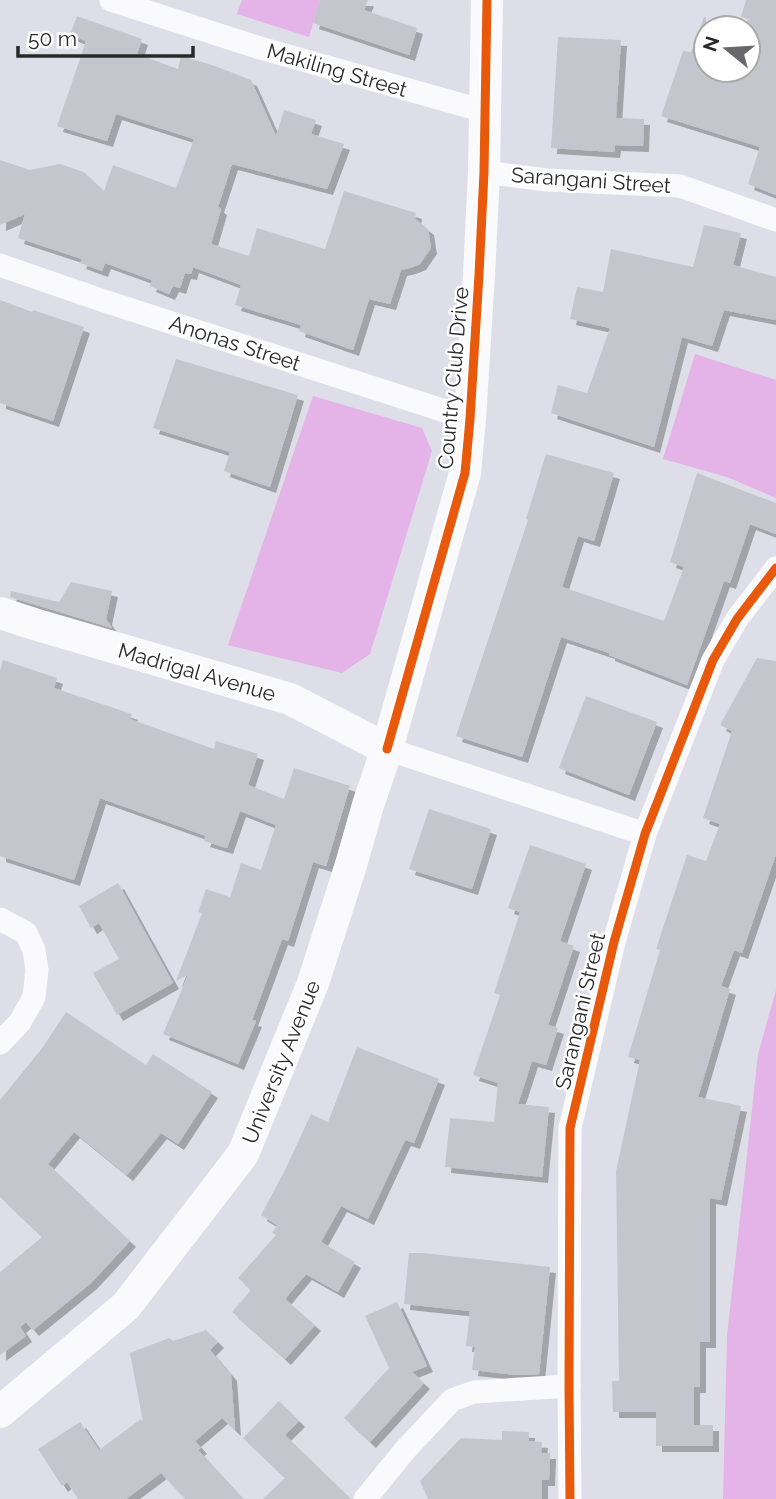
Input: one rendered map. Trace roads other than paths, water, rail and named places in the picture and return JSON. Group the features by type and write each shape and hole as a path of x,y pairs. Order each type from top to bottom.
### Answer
{"street":[{"name":"Makiling Street","path":"111,0 260,48 484,111"},
{"name":"Country Club Drive","path":"387,749 465,473 484,172 487,0"},
{"name":"Sarangani Street","path":"484,172 547,180 680,186 776,220"},
{"name":"Anonas Street","path":"0,265 470,419"},
{"name":"Sarangani Street","path":"570,1499 570,1128 614,942 645,834 713,660 737,619 776,568"},
{"name":"Madrigal Avenue","path":"0,613 290,699 387,749"},
{"path":"387,749 645,834"},
{"name":"University Avenue","path":"0,1412 127,1307 243,1154 313,983 387,749"},
{"path":"0,919 26,933 34,950 37,970 34,997 20,1022 0,1043"},
{"path":"365,1499 405,1450 452,1400 474,1392 569,1386"}]}
